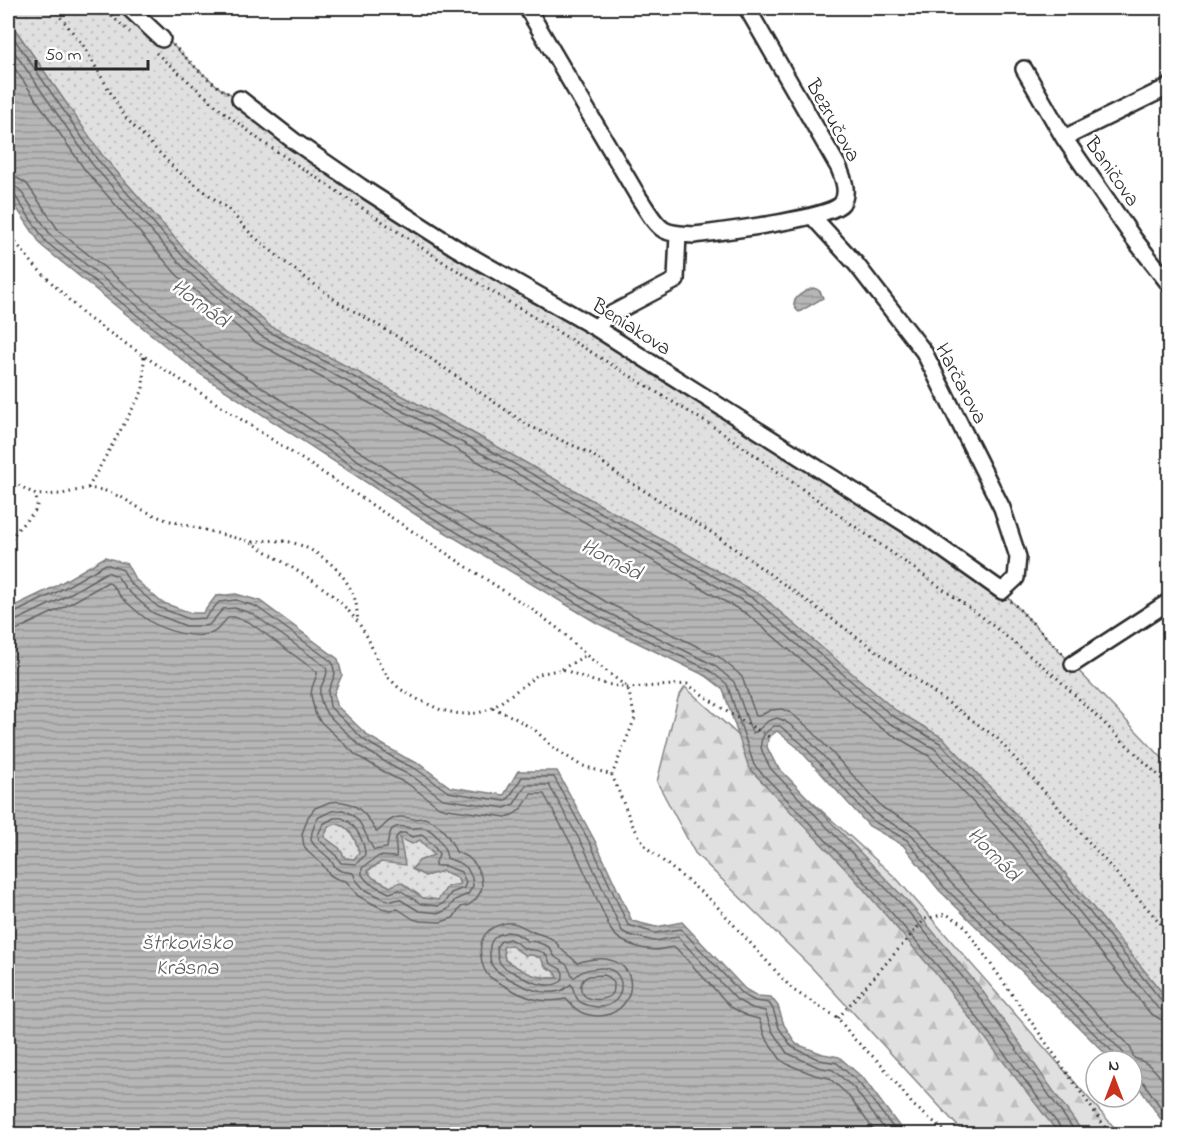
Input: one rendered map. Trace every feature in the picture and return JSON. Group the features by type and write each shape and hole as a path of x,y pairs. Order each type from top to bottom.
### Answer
{"street":[{"path":"129,8 158,46"},
{"path":"527,8 639,198 664,230 678,234 676,280 606,317 596,328"},
{"name":"Bezručova","path":"678,234 694,235 812,216 836,208 842,203 845,193 844,181 839,168 747,8"},
{"name":"Baničova","path":"1024,69 1064,138 1170,285"},
{"name":"Baničova","path":"1064,138 1170,86"},
{"name":"Beniakova","path":"236,97 360,187 456,248 596,328 920,533 1002,591"},
{"name":"Harčarova","path":"812,216 856,264 924,352 956,414 1002,508 1018,557 1016,578 1002,591"},
{"path":"1072,664 1170,601"}],"path":[{"path":"53,8 83,45 124,116 176,170 228,209 252,235 338,302 405,341 529,426 590,453 617,474 717,536 997,738 1170,934"},
{"path":"102,8 138,38"},
{"path":"158,46 174,45 221,89 236,97"},
{"path":"158,46 219,108 261,141 445,263 722,432 981,616 1056,677 1170,789"},
{"path":"8,233 34,265 85,316 530,608 560,630 586,655 628,688 635,718 612,775 632,824 646,847 713,902 794,990 838,1018 854,1039 881,1064 913,1105 949,1134"},
{"path":"88,488 143,390 144,356"},
{"path":"8,479 36,495 62,494 88,488 104,490 163,519 251,542 312,580 347,609 368,638 387,676 400,689 441,710 460,714 478,713 493,708 539,674 562,669 586,655"},
{"path":"8,544 34,511 37,505 36,495"},
{"path":"251,542 262,540 290,542 313,551 329,562 341,574 356,602 358,622"},
{"path":"1002,591 1072,664"},
{"path":"562,669 596,682 628,688 687,684 771,738"},
{"path":"493,708 536,731 554,748 580,765 612,775"},
{"path":"838,1018 925,919 946,914 962,923 1110,1134"}],"green space":[{"path":"8,8 135,8 195,67 221,89 240,99 294,141 1002,591 1169,765 1169,1001 1025,824 943,738 895,710 760,595 471,432 270,326 193,259 102,155 8,19"},
{"path":"685,687 897,879 1084,1093 1084,1109 1098,1109 1120,1134 965,1134 812,968 695,853 657,782 678,698"},
{"path":"335,824 348,830 354,839 359,853 354,859 345,858 339,848 324,837 328,827"},
{"path":"400,838 420,840 434,855 419,861 412,869 425,876 443,871 457,877 460,884 439,900 423,898 401,882 391,887 373,878 366,872 381,862"},
{"path":"510,945 525,955 541,958 545,966 556,973 558,978 530,974 505,960 503,947"}],"water":[{"name":"Hornád","path":"8,19 102,155 193,259 270,326 471,432 760,595 895,710 943,738 1025,824 1169,1001 1169,1131 1144,1094 1144,1049 1101,1049 939,890 903,845 869,826 797,747 777,731 768,738 767,747 776,765 910,904 981,989 1084,1134 1059,1134 936,974 854,878 749,768 723,689 706,676 597,623 418,516 200,374 42,246 8,195"},
{"path":"813,288 820,291 823,298 799,312 794,304 797,297"},
{"name":"štrkovisko Krásna","path":"105,557 127,564 135,579 161,602 191,613 203,613 216,596 236,594 260,601 338,659 342,675 334,693 336,705 368,736 419,764 450,787 504,795 518,771 557,771 596,843 632,921 656,927 682,922 745,989 757,996 771,997 778,1006 784,1025 796,1044 839,1057 864,1079 905,1134 8,1134 8,609 54,587","holes":["335,824 348,830 354,839 359,853 354,859 345,858 339,848 324,837 328,827","400,838 412,844 420,840 434,855 419,861 412,869 425,876 443,871 457,877 460,884 447,887 438,900 423,898 400,882 390,887 373,878 367,871 381,862 405,865","510,945 525,955 541,958 545,966 556,973 558,978 536,976 518,968 505,960 503,947"]}]}
